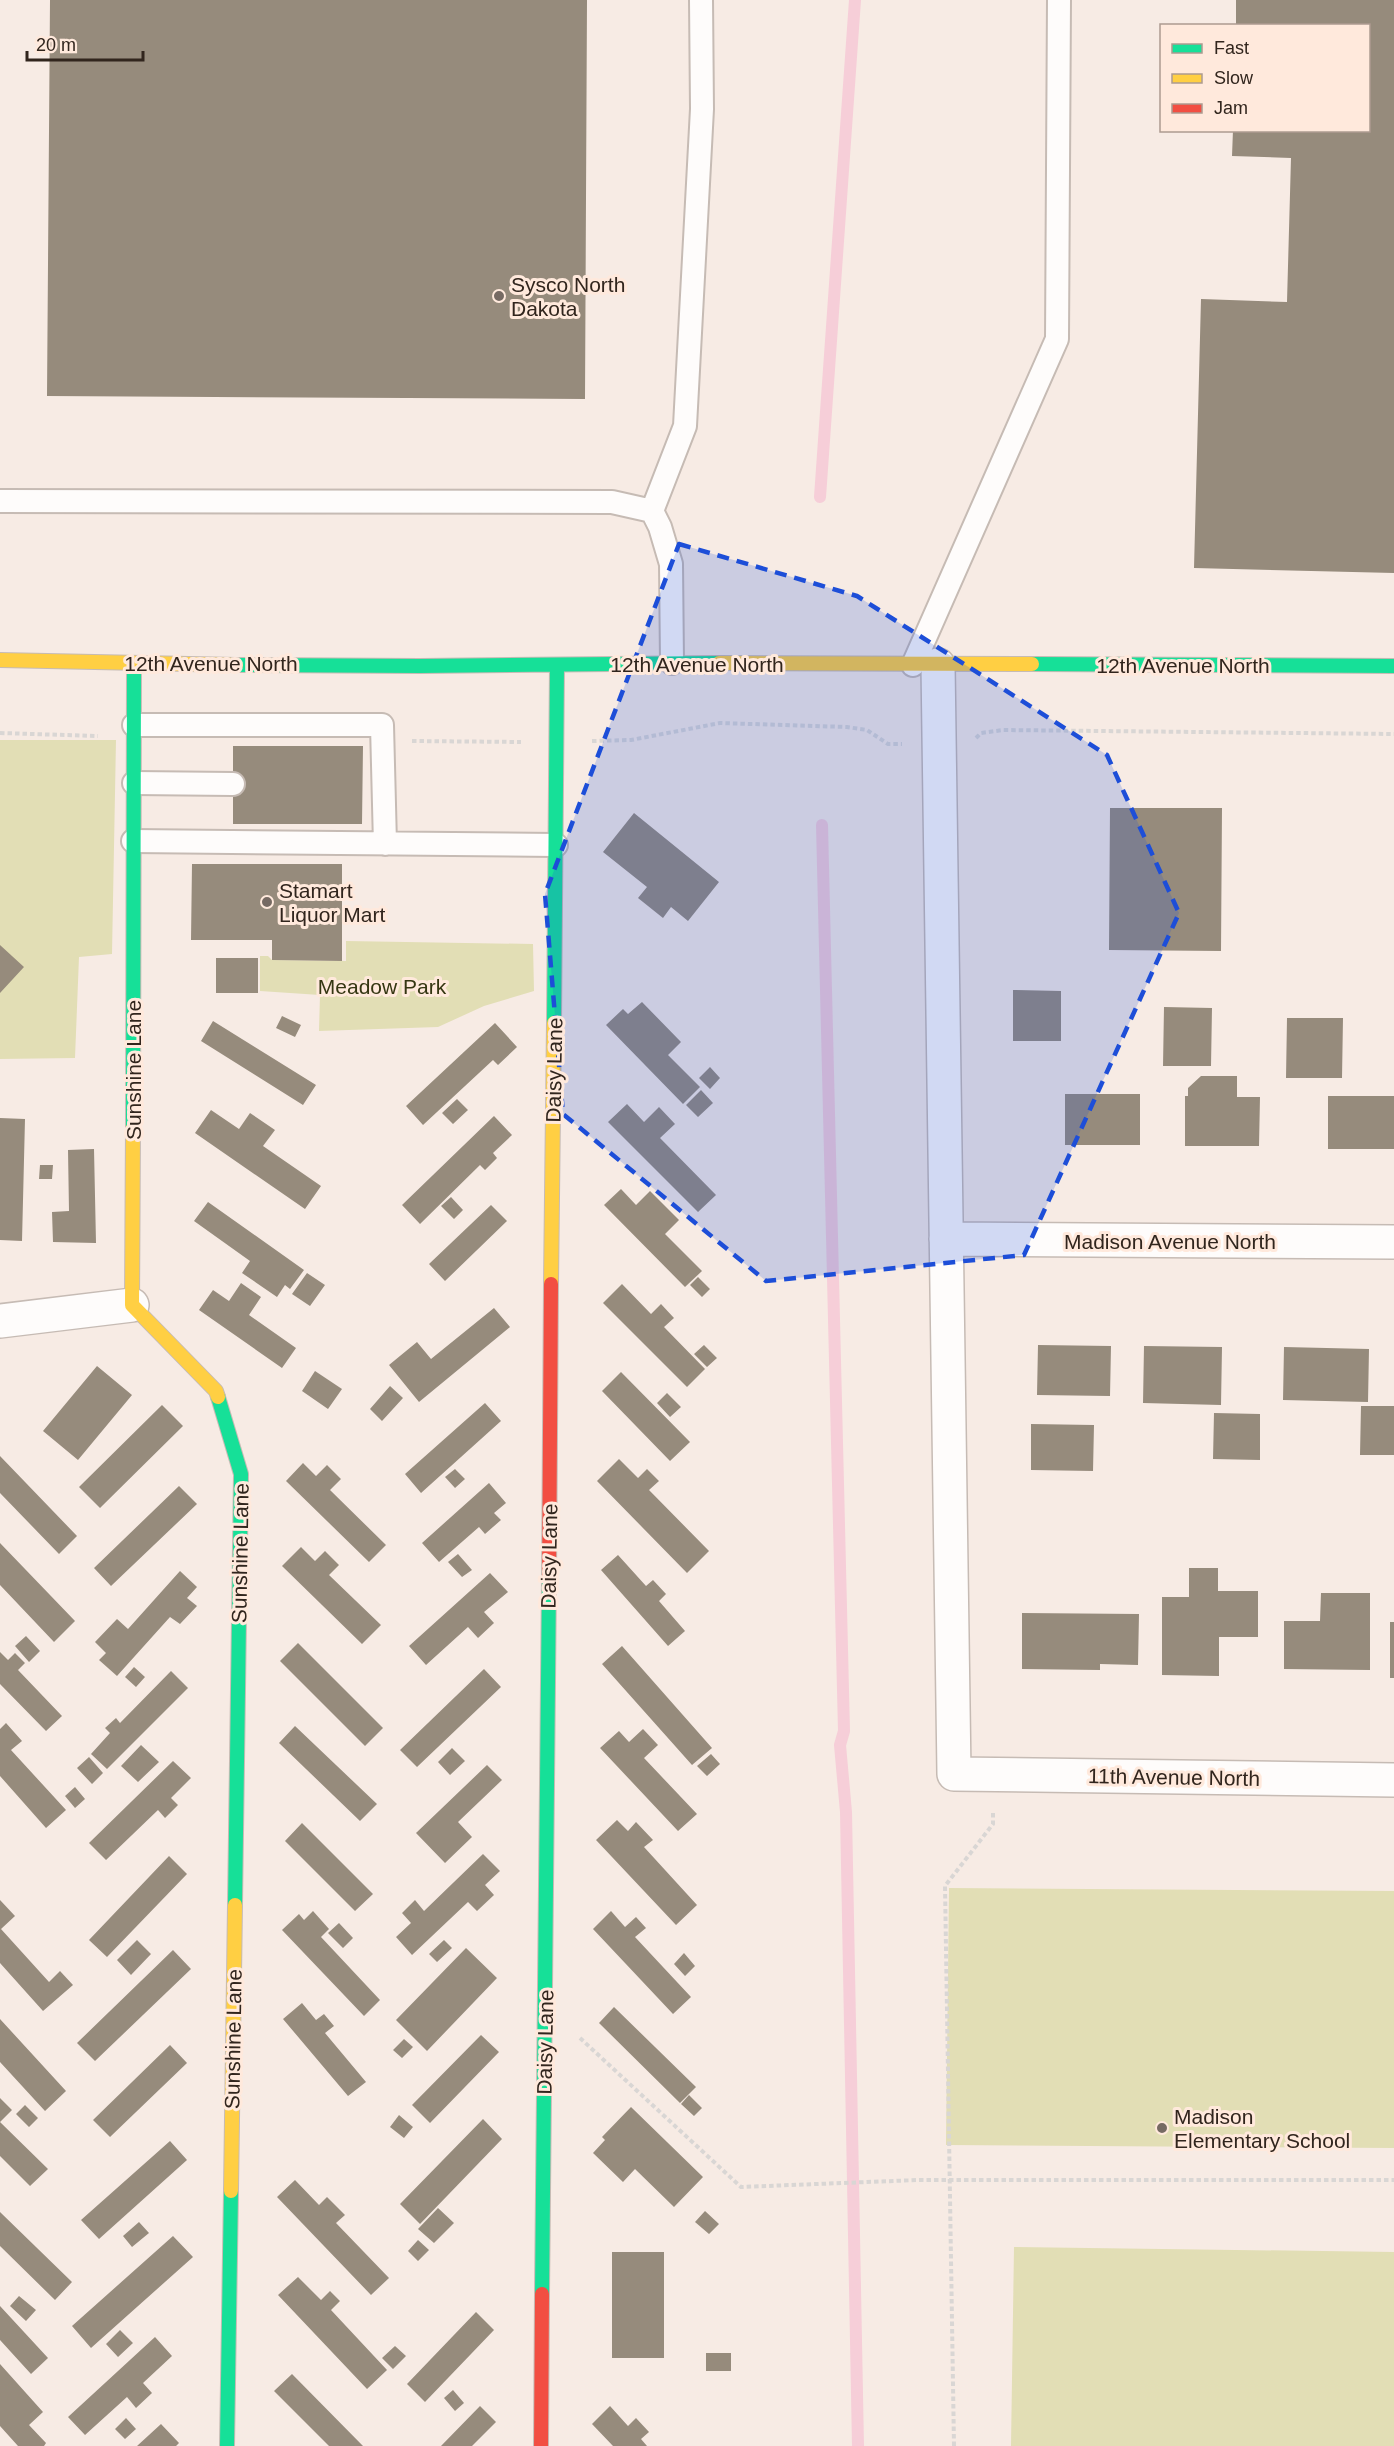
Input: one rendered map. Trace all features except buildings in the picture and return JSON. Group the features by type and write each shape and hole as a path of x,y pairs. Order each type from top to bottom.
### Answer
{"street":[{"name":"12th Avenue North","path":"0,660 558,665 672,663 1394,666"},
{"name":"Sunshine Lane","path":"134,663 132,1305 216,1391 241,1474 227,2446"},
{"name":"Daisy Lane","path":"541,2446 558,665"},
{"path":"926,665 939,744 946,1239"},
{"name":"Madison Avenue North","path":"946,1239 1394,1242"},
{"name":"11th Avenue North","path":"946,1239 954,1774 1394,1780"},
{"path":"0,1321 132,1305"}],"lane":[{"path":"672,663 671,564 660,527 652,511 685,426 702,109 701,0"},
{"path":"926,665 1057,339 1059,0"},
{"path":"0,501 612,502 652,511"},
{"path":"134,731 382,725 382,741 373,783 384,844"},
{"path":"134,783 233,784"},
{"path":"133,841 556,845"}],"path":[{"path":"382,741 631,740 720,723 847,727 867,730 888,744 970,744 981,734 1003,730 1394,734"},
{"path":"0,733 134,731"},
{"path":"954,2446 945,1886 993,1824 991,1775"},
{"path":"545,2006 741,2187 918,2180 1394,2180"}],"highlighted area":[{"path":"679,544 857,596 1107,755 1179,913 1024,1255 766,1281 563,1114 545,894"}],"green space":[{"path":"0,740 116,740 112,954 79,957 75,1058 0,1059"},
{"name":"Meadow Park","path":"346,941 533,944 534,991 484,1006 438,1027 319,1031 320,995 260,991 260,956 268,956 272,960 346,961"},
{"path":"949,1888 1394,1891 1394,2148 946,2145"},
{"path":"1014,2247 1394,2252 1394,2446 1011,2446"}],"waterway":[{"path":"820,497 855,0"},
{"path":"822,825 844,1731 840,1745 846,1812 858,2446"}],"traffic: fast":[{"path":"133,1128 134,663"},
{"path":"236,665 719,663"},
{"path":"1032,664 1394,666"},
{"path":"554,1023 557,665"},
{"path":"218,1397 241,1474 235,1905"},
{"path":"542,2294 549,1580"},
{"path":"227,2446 231,2191"}],"traffic: slow":[{"path":"0,660 236,665"},
{"path":"719,663 1032,664"},
{"path":"551,1284 554,1023"},
{"path":"133,1128 132,1305 216,1391 218,1397"},
{"path":"231,2191 235,1905"}],"traffic: jam":[{"path":"549,1580 551,1284"},
{"path":"541,2446 542,2294"}],"place":[{"name":"Sysco North Dakota","path":"499,296"},
{"name":"Stamart Liquor Mart","path":"267,902"},
{"name":"Madison Elementary School","path":"1162,2128"}]}
